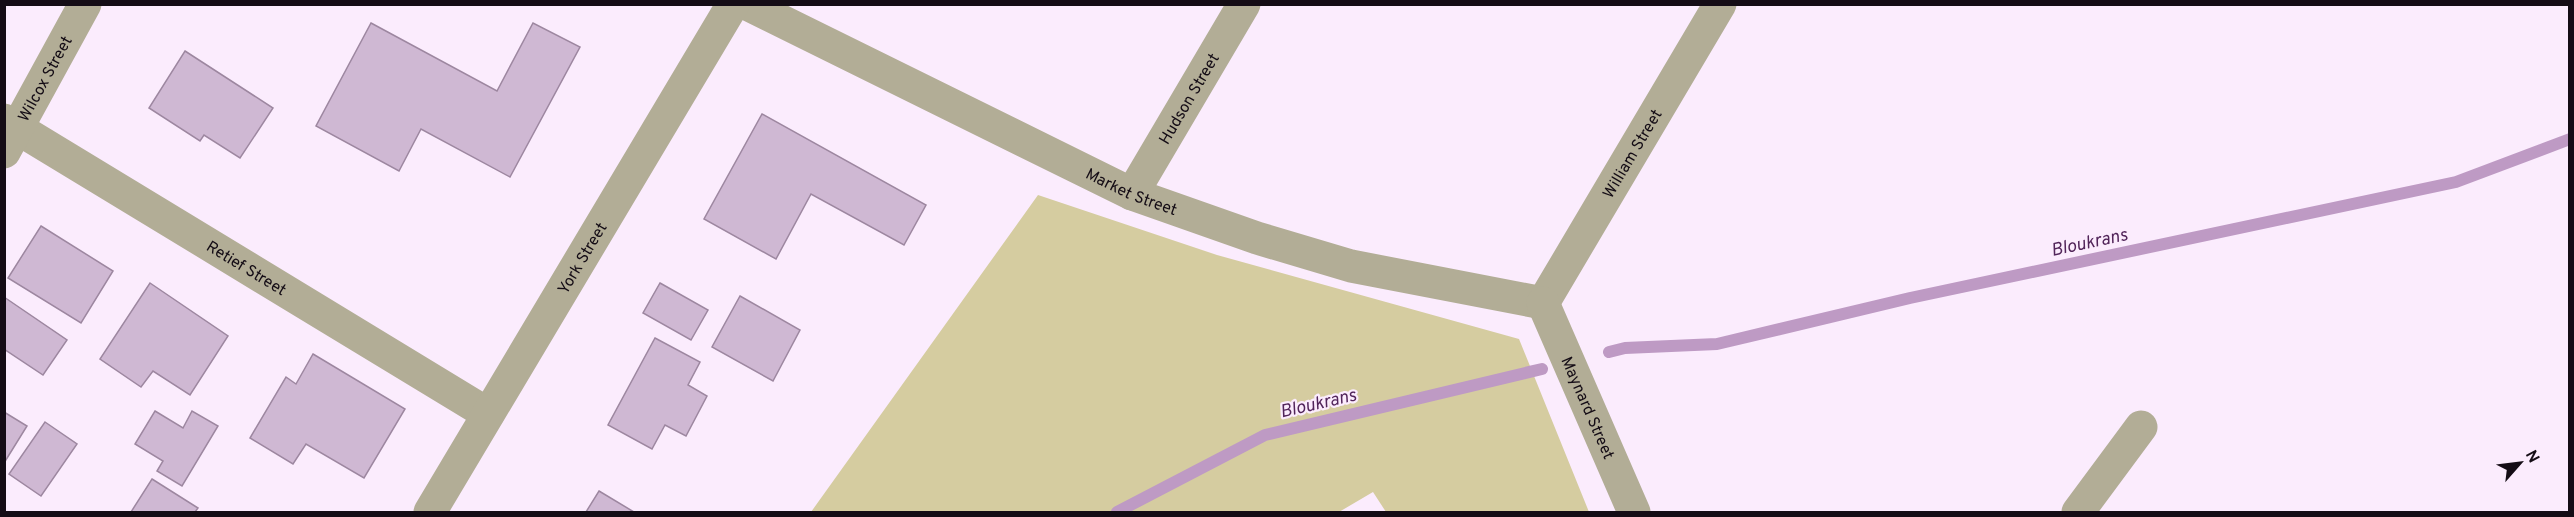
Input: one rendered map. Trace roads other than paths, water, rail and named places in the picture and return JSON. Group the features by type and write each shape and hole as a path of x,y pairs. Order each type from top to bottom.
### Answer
{"street":[{"name":"Wilcox Street","path":"9,133 85,4"},
{"name":"York Street","path":"430,513 734,4"},
{"name":"Market Street","path":"747,4 1132,194 1257,238 1351,266 1543,303"},
{"name":"Hudson Street","path":"1132,194 1244,4"},
{"name":"William Street","path":"1543,303 1720,4"},
{"name":"Retief Street","path":"9,133 488,414"},
{"name":"Maynard Street","path":"1543,303 1634,513"},
{"path":"2078,513 2141,427"}],"waterway":[{"name":"Bloukrans","path":"1609,352 1625,348 1717,344 1910,298 2456,182 2570,139"},
{"name":"Bloukrans","path":"1117,512 1265,435 1542,369"}]}
